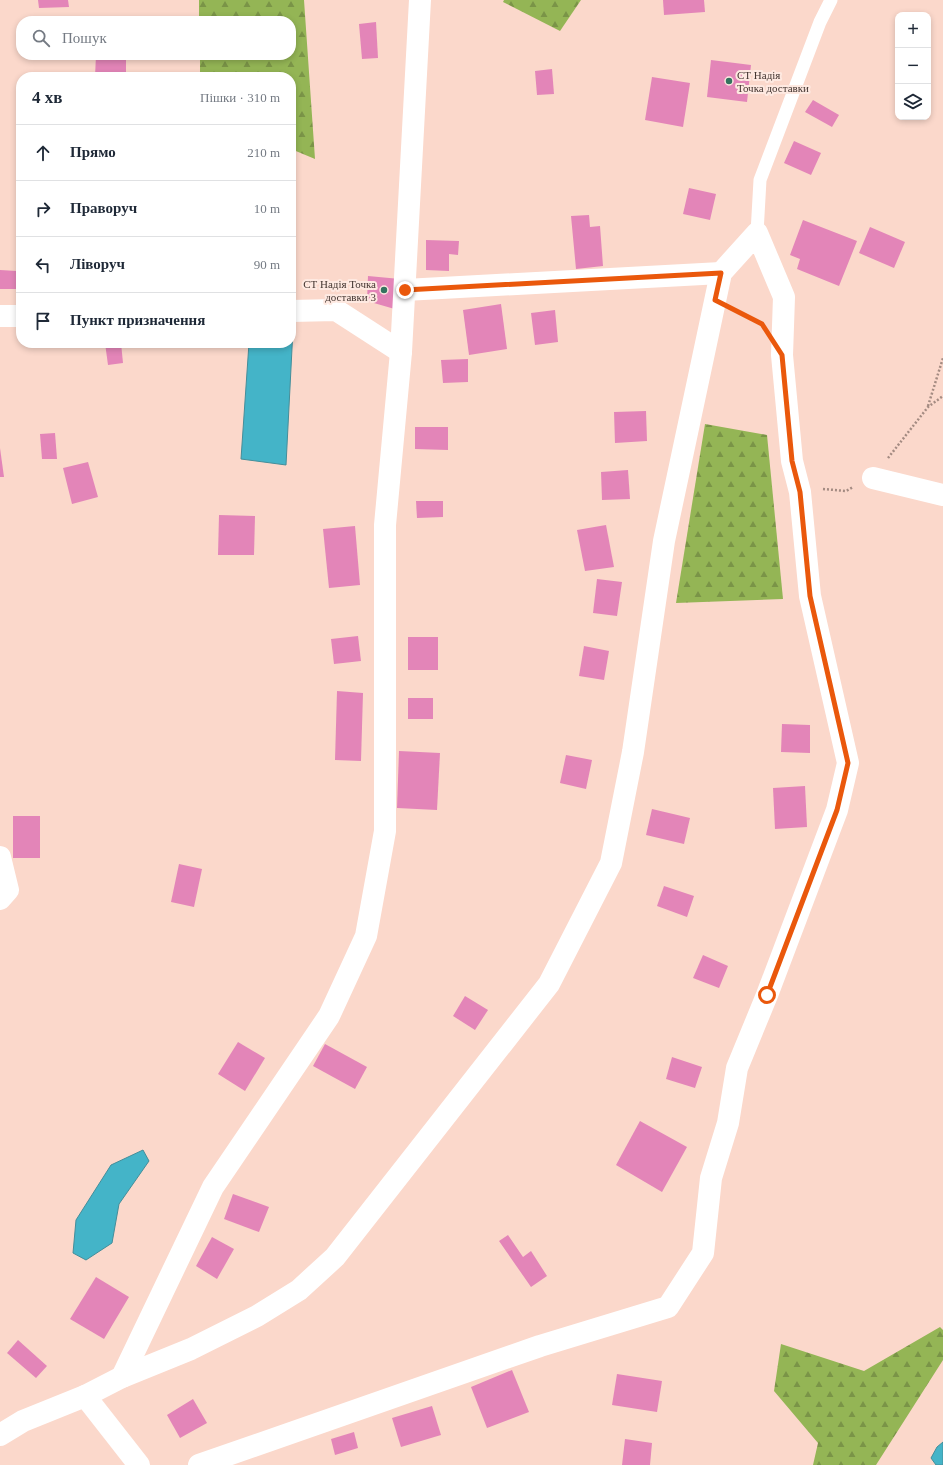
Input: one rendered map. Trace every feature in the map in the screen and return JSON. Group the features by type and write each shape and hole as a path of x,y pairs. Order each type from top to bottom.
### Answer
{"street":[{"path":"122,1377 213,1187 329,1016 366,936 385,831 385,525 401,352 420,0"},
{"path":"0,1435 23,1421 85,1396 122,1377 191,1349 257,1316 299,1290 330,1261 549,984 611,863 633,752 664,541 721,273 757,234 784,297 782,355 792,461 800,492 810,596 848,763 837,810 767,995 737,1068 728,1123 711,1178 703,1254 668,1307 540,1346 199,1465"},
{"path":"405,290 721,273"},
{"path":"296,311 336,310 401,352"},
{"path":"0,316 16,316"},
{"path":"873,478 943,495"},
{"path":"0,857 8,890 0,899"},
{"path":"85,1396 139,1465"}],"lane":[{"path":"757,234 760,180 820,22 831,0"}],"path":[{"path":"715,300 762,324"},
{"path":"928,407 943,358"}],"green space":[{"path":"199,0 304,0 315,159 296,151 296,72 200,72 200,60 296,60 296,16 199,16"},
{"path":"504,0 581,0 560,31 503,2"},
{"path":"705,424 767,435 783,599 676,603"},
{"path":"940,1327 943,1330 943,1360 876,1465 813,1465 818,1443 774,1391 781,1344 864,1371"}],"water":[{"path":"249,348 292,348 286,465 241,459"},
{"path":"143,1150 149,1161 119,1204 112,1243 86,1260 73,1253 76,1220 111,1165"},
{"path":"943,1442 943,1465 936,1465 931,1458 937,1447"}],"building":[{"path":"38,0 68,0 69,7 39,8"},
{"path":"663,0 704,0 705,12 664,15"},
{"path":"376,22 378,58 362,59 359,24"},
{"path":"96,60 126,60 126,72 95,72"},
{"name":"СТ Надія Точка доставки","path":"711,60 751,65 747,102 707,97"},
{"path":"552,69 554,94 537,95 535,71"},
{"path":"652,77 690,83 683,127 645,120"},
{"path":"813,100 839,115 832,127 805,112"},
{"path":"794,141 821,153 811,175 784,163"},
{"path":"689,188 716,194 710,220 683,214"},
{"path":"589,215 590,227 600,226 603,266 576,269 571,216"},
{"path":"803,220 857,241 839,286 797,269 800,259 790,255"},
{"path":"870,227 905,242 894,268 859,253"},
{"path":"426,240 459,241 458,255 449,254 449,271 426,270"},
{"path":"0,270 16,271 16,289 0,289"},
{"name":"СТ Надія Точка доставки 3","path":"368,276 400,279 398,310 367,301"},
{"path":"501,304 507,349 469,355 463,310"},
{"path":"555,310 558,342 535,345 531,313"},
{"path":"106,348 122,348 123,363 108,365"},
{"path":"468,359 468,382 443,383 441,360"},
{"path":"646,411 647,441 615,443 614,412"},
{"path":"415,427 448,427 448,450 415,449"},
{"path":"55,433 57,459 42,459 40,434"},
{"path":"0,448 4,477 0,477"},
{"path":"88,462 98,497 72,504 63,468"},
{"path":"628,470 630,499 602,500 601,472"},
{"path":"416,501 443,501 443,517 417,518"},
{"path":"219,515 255,516 254,555 218,555"},
{"path":"606,525 614,567 585,571 577,530"},
{"path":"355,526 360,585 329,588 323,529"},
{"path":"597,579 622,582 617,616 593,613"},
{"path":"358,636 361,661 334,664 331,639"},
{"path":"408,637 438,637 438,670 408,670"},
{"path":"584,646 609,651 604,680 579,676"},
{"path":"337,691 363,693 361,761 335,760"},
{"path":"408,698 433,698 433,719 408,719"},
{"path":"782,724 810,725 810,753 781,752"},
{"path":"399,751 440,753 437,810 397,808"},
{"path":"566,755 592,760 586,789 560,783"},
{"path":"805,786 807,827 775,829 773,788"},
{"path":"652,809 690,818 684,844 646,835"},
{"path":"13,816 40,816 40,858 13,858"},
{"path":"179,864 202,869 194,907 171,902"},
{"path":"664,886 694,896 687,917 657,906"},
{"path":"703,955 728,966 719,988 693,978"},
{"path":"465,996 488,1010 475,1030 453,1016"},
{"path":"238,1042 265,1058 245,1091 218,1074"},
{"path":"325,1044 367,1067 355,1089 313,1066"},
{"path":"672,1057 702,1067 695,1088 666,1079"},
{"path":"640,1121 687,1147 662,1192 616,1165"},
{"path":"233,1194 269,1207 259,1232 224,1219"},
{"path":"508,1235 523,1257 531,1251 547,1276 531,1287 499,1241"},
{"path":"212,1237 234,1249 217,1279 196,1266"},
{"path":"96,1277 129,1297 104,1339 70,1319"},
{"path":"18,1340 47,1366 36,1378 7,1353"},
{"path":"512,1370 529,1412 487,1428 471,1387"},
{"path":"617,1374 662,1381 657,1412 612,1405"},
{"path":"193,1399 207,1423 180,1438 167,1415"},
{"path":"432,1406 441,1435 401,1447 392,1418"},
{"path":"354,1432 358,1448 335,1455 331,1439"},
{"path":"625,1439 652,1443 650,1465 622,1465"}],"place":[{"name":"СТ Надія Точка доставки","path":"729,81"},
{"name":"СТ Надія Точка доставки 3","path":"384,290"}],"route":[{"path":"405,290 721,273 715,300 762,324 782,355 792,461 800,492 810,596 848,763 837,810 767,995"}]}
